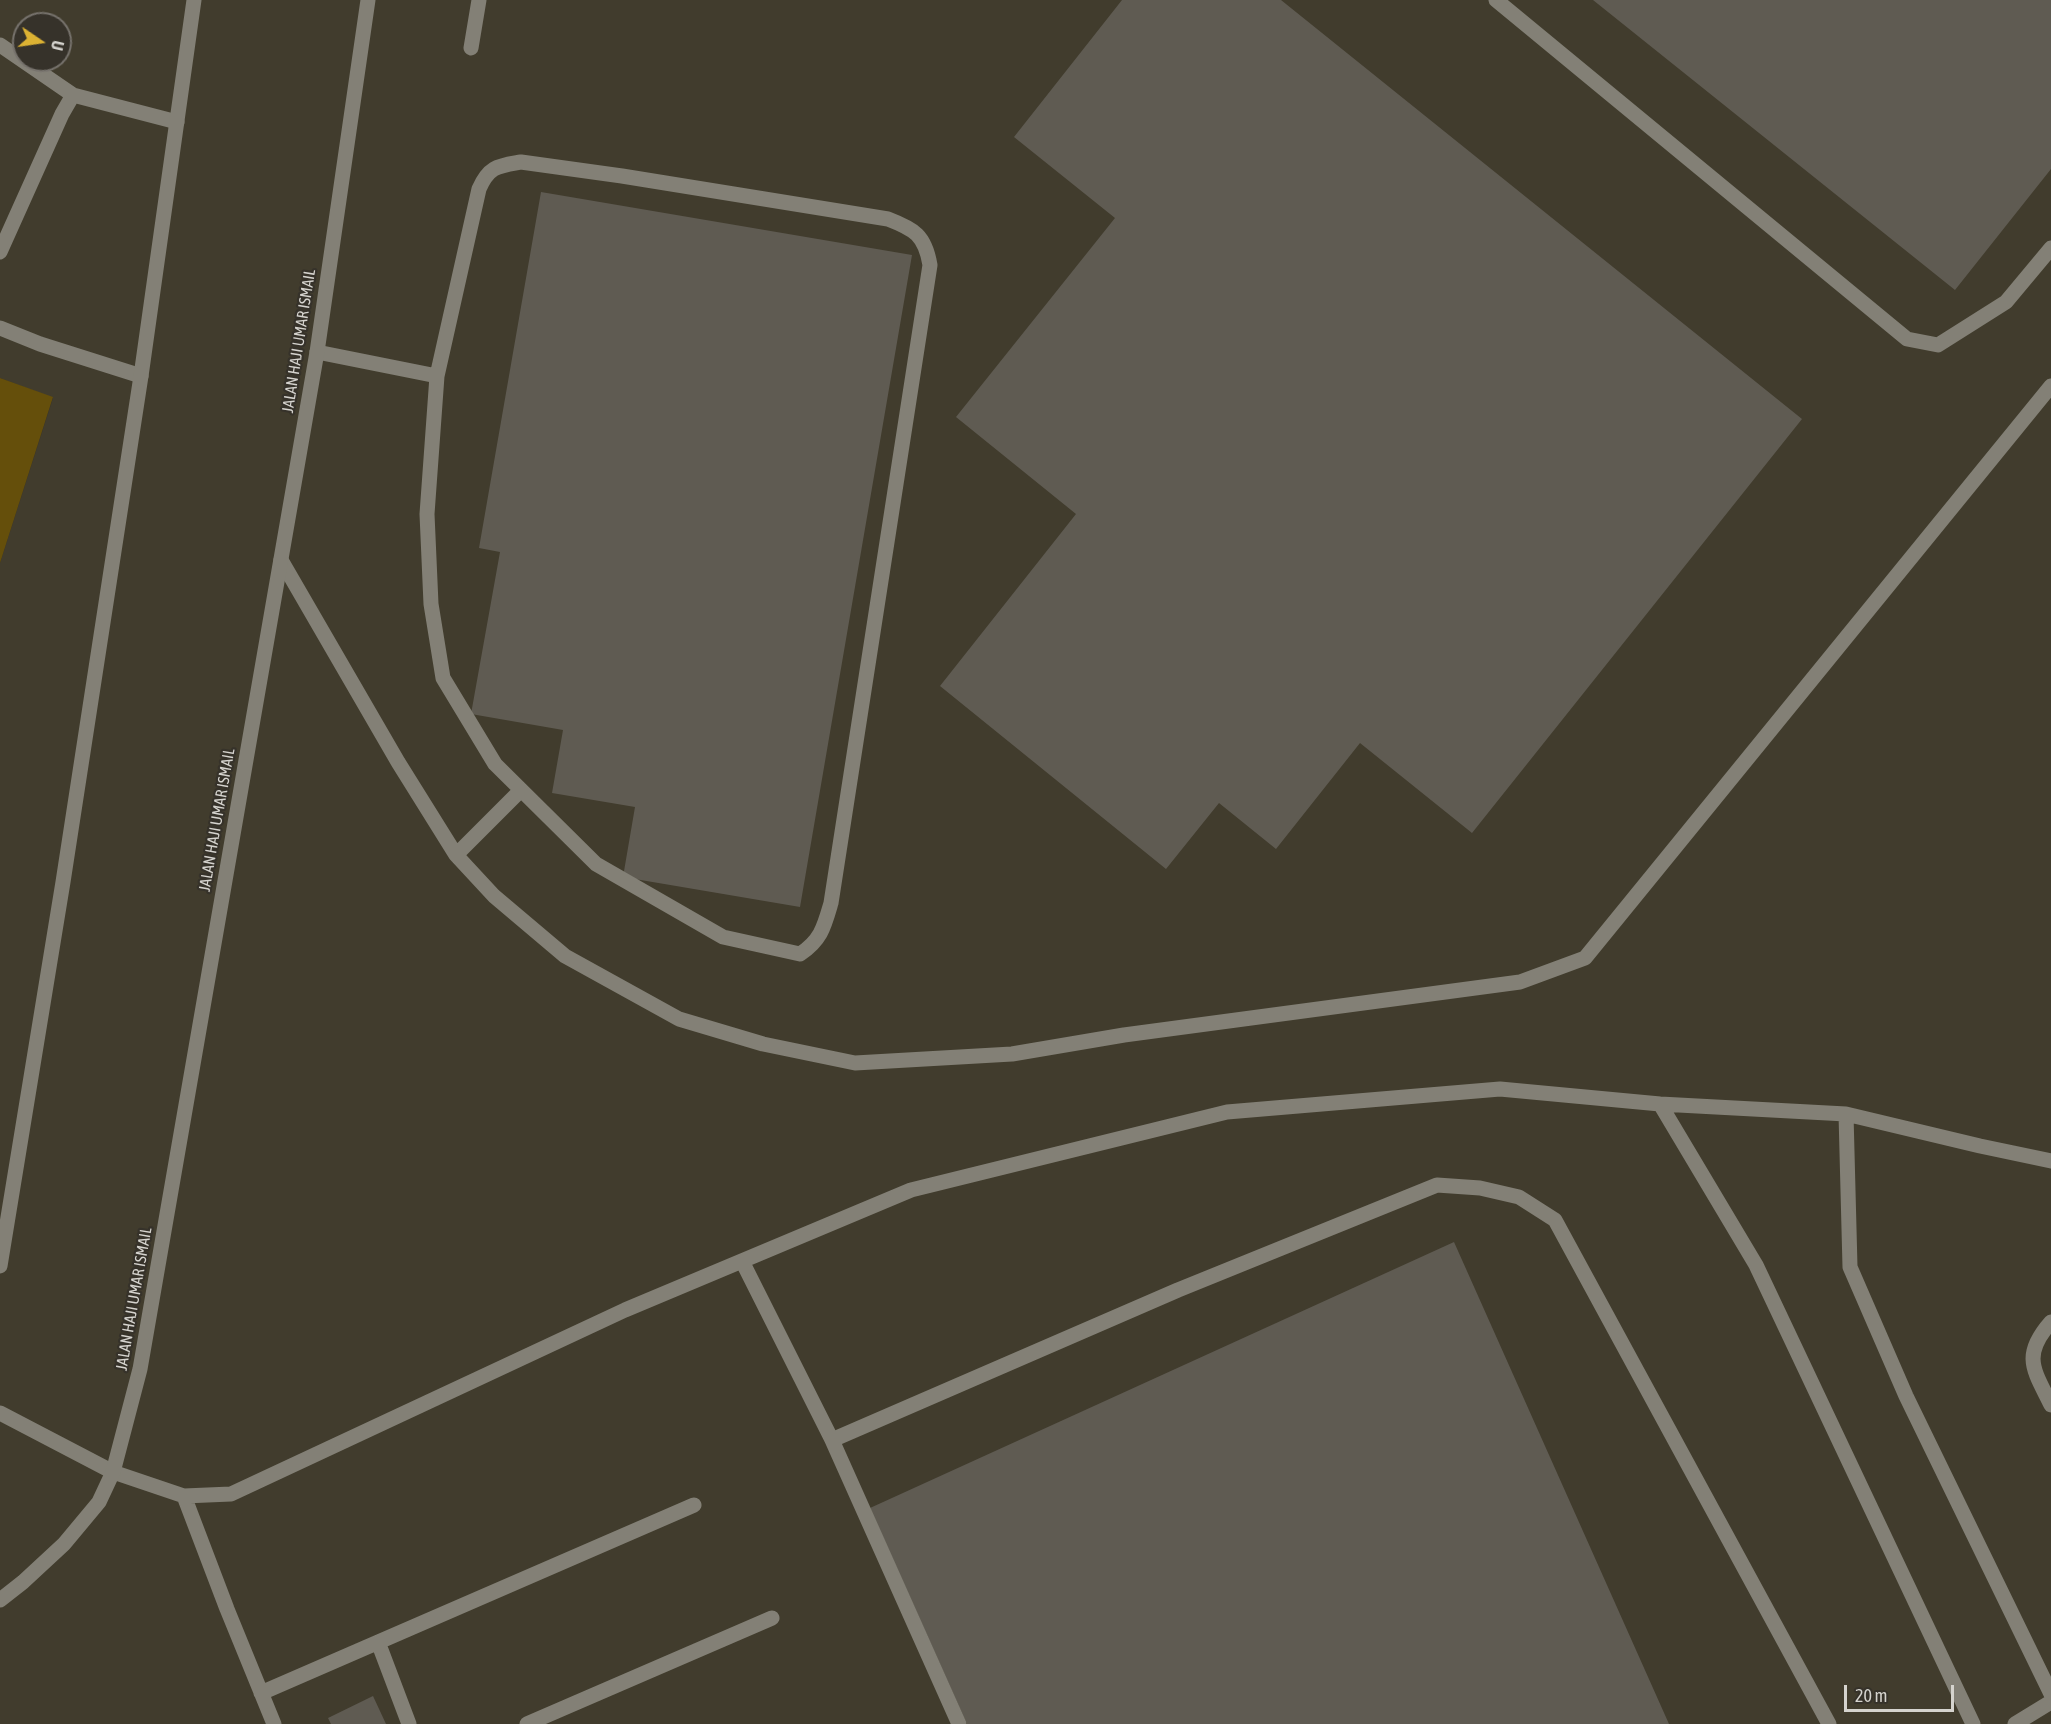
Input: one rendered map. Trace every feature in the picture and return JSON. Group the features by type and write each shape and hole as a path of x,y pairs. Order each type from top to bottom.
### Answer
{"main road":[{"path":"0,1266 63,882 141,376 194,0"},
{"name":"JALAN HAJI UMAR ISMAIL","path":"0,1600 64,1544 99,1502 113,1472 140,1369 317,352 368,0"},
{"path":"471,48 479,0"},
{"path":"1496,0 1907,339 1938,345 2006,302 2051,248"},
{"path":"0,45 73,94 177,122"},
{"path":"0,252 73,94"},
{"path":"521,162 888,219 910,227 922,240 930,265 832,892 824,928 814,945 800,954 723,937 596,864 521,790 495,764 443,678 431,604 426,514 437,376 479,189 484,178 491,169 521,162"},
{"path":"0,328 40,344 141,376"},
{"path":"317,352 437,376"},
{"path":"280,560 398,762 456,855 494,896 565,956 679,1019 764,1044 855,1063 1012,1054 1124,1035 1520,982 1585,958 2051,386"},
{"path":"456,855 521,790"},
{"path":"0,1413 113,1472 184,1496 231,1494 625,1310 911,1190 1227,1112 1500,1089 1660,1104 1846,1114 2051,1161"},
{"path":"1660,1104 1756,1265 1973,1724"},
{"path":"1846,1114 1850,1267 1906,1396 2045,1662 2051,1694"},
{"path":"832,1440 1178,1290 1437,1185 1480,1188 1519,1197 1555,1220 1829,1724"},
{"path":"742,1261 832,1440 959,1724"},
{"path":"2051,1322 2040,1335 2032,1350 2034,1371 2051,1405"},
{"path":"184,1496 274,1724"},
{"path":"261,1693 694,1505"},
{"path":"527,1724 772,1618"},
{"path":"378,1642 409,1724"},
{"path":"2015,1724 2051,1702"}],"shaded area":[{"path":"0,0 2051,0 2051,1724 0,1724 0,563 53,398 0,378"},
{"path":"0,378 53,397 0,563"}],"building":[{"path":"1122,0 1281,0 1802,419 1472,833 1360,743 1276,849 1219,803 1166,869 940,686 1076,514 956,417 1115,218 1014,137"},
{"path":"1593,0 2051,0 2051,169 1955,290"},
{"path":"541,192 912,255 800,907 623,877 635,807 552,793 563,730 471,714 500,552 479,548"},
{"path":"1454,1242 1669,1724 967,1724 870,1508"},
{"path":"373,1696 386,1724 331,1724 328,1718"}]}
